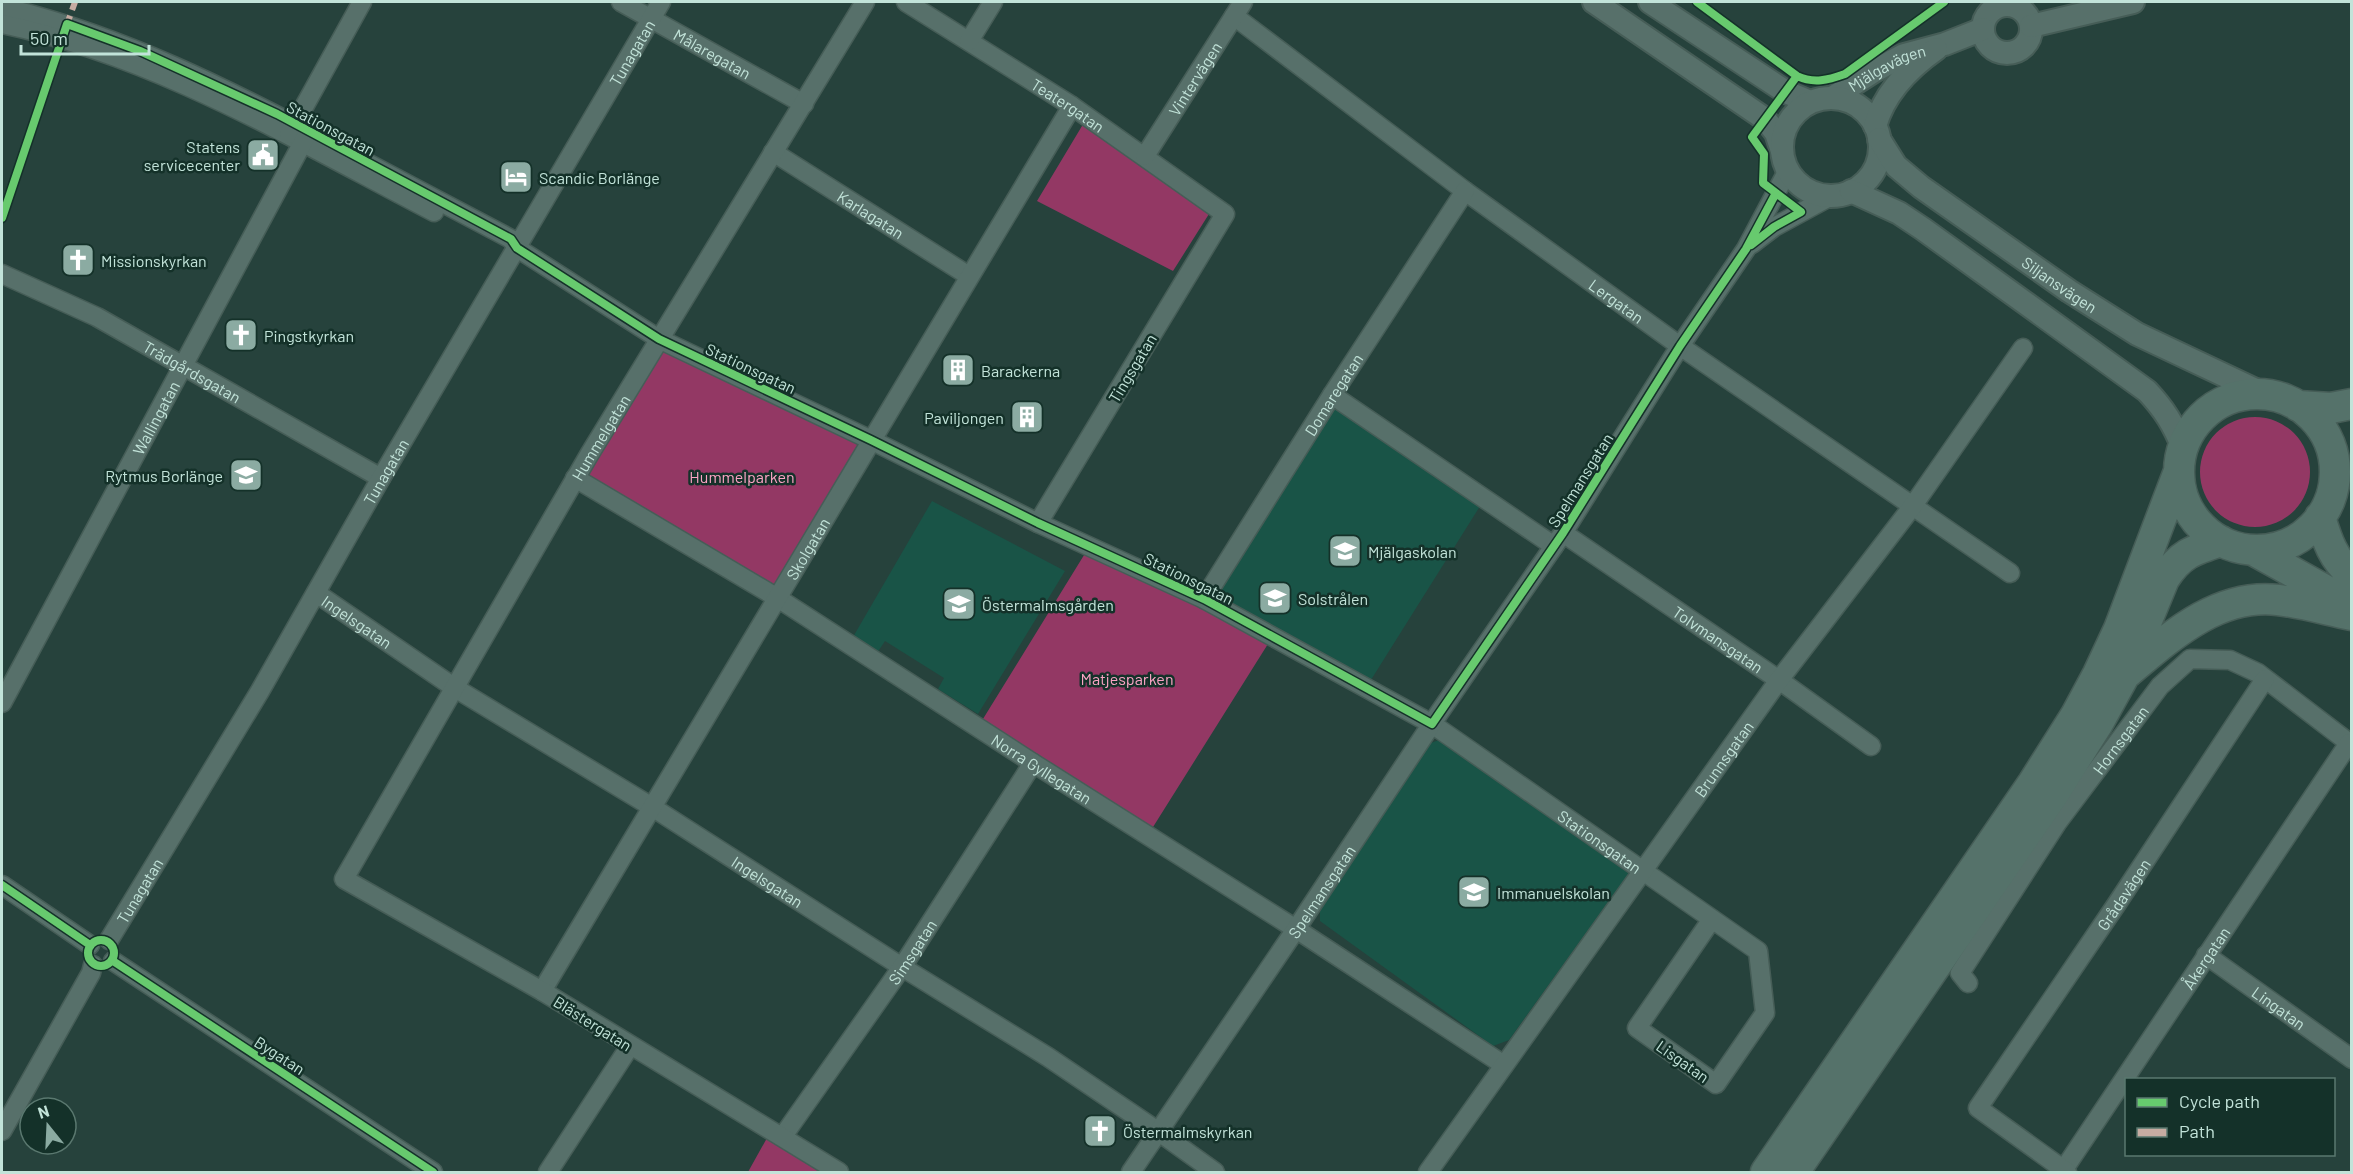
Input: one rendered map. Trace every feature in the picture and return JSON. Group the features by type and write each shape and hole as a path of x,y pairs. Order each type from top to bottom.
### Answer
{"highway":[{"path":"1766,1173 2033,783 2076,715 2119,629 2195,424 2215,406 2239,396 2265,394 2288,401 2298,406 2316,422 2328,442 2334,465 2333,488"},
{"path":"2298,406 2331,408 2352,404"},
{"path":"2181,459 2182,495 2201,527 2221,541 2253,550 2352,605"},
{"path":"2253,550 2279,547 2307,531 2320,517 2333,488 2352,463"},
{"path":"2320,517 2332,553 2339,564 2352,575"},
{"path":"1794,1173 2052,796 2097,725 2125,674 2164,579 2173,566 2188,552 2221,541"},
{"path":"2125,674 2189,624 2212,611 2232,604 2253,600 2277,600 2352,615"}],"street":[{"name":"Wallingatan","path":"2,703 183,365 299,134 362,2"},
{"name":"Målaregatan","path":"621,2 804,104"},
{"name":"Tunagatan","path":"109,940 260,691 381,478 662,2"},
{"name":"Hummelgatan","path":"344,879 576,478 865,2"},
{"name":"Teatergatan","path":"906,2 1072,106 1225,214"},
{"path":"969,41 993,2"},
{"path":"1594,2 1765,119 1776,133 1785,162 1796,181 1807,189 1819,194 1842,193 1864,182 1874,170 1879,154 1877,132 1868,114 1846,100 1832,98 1809,102 1797,111 1788,124 1783,138 1785,162"},
{"path":"1650,2 1786,92 1809,102"},
{"path":"2031,26 2133,2"},
{"path":"2001,3 2018,7 2024,12 2031,26 2031,33 2025,46 2012,53 1995,50 1989,45 1983,28 1988,14 2001,3"},
{"name":"Stationsgatan","path":"2,7 67,24 140,51 299,134 505,248 517,248 659,339 1038,523 1204,599 1432,724 1758,951"},
{"name":"Vintervägen","path":"1145,156 1238,9"},
{"name":"Lergatan","path":"1238,9 1465,191 1680,346 2010,573"},
{"name":"Stationsgatan","path":"2,24 63,38 131,62 299,134"},
{"name":"Mjälgavägen","path":"1832,98 1904,55 1945,44 1983,28"},
{"name":"Mjälgavägen","path":"1877,132 1880,109 1893,89 1926,56 1945,44"},
{"name":"Skolgatan","path":"542,991 1072,106"},
{"name":"Siljansvägen","path":"1877,132 1896,166 1921,188 2069,291 2137,334 2265,394"},
{"name":"Karlagatan","path":"773,152 969,276"},
{"name":"Spelmansgatan","path":"1131,1173 1559,539 1680,346 1746,249 1785,162"},
{"name":"Domaregatan","path":"1204,599 1332,395 1465,191"},
{"name":"Spelmansgatan","path":"1746,249 1774,227 1842,193"},
{"name":"Siljansvägen","path":"1842,193 1899,213 1923,228 2147,391 2174,424 2181,459"},
{"name":"Tingsgatan","path":"1038,523 1225,214"},
{"name":"Trädgårdsgatan","path":"2,274 65,301 183,365 381,478"},
{"name":"Brunnsgatan","path":"1428,1173 1779,681 1912,507 2023,348"},
{"name":"Tolvmansgatan","path":"1332,395 1779,681 1871,746"},
{"name":"Norra Gyllegatan","path":"576,478 776,597 1296,929 1504,1065"},
{"name":"Ingelsgatan","path":"316,593 455,688 652,807 902,967 1048,1057 1215,1173"},
{"name":"Hornsgatan","path":"1968,983 1960,973 2057,824 2160,686 2190,659 2230,660 2265,679 2350,744"},
{"name":"Grådavägen","path":"2064,1172 1978,1108 2265,679"},
{"name":"Åkergatan","path":"2126,1078 2206,955 2350,744"},
{"name":"Simsgatan","path":"783,1136 902,967 1033,763"},
{"name":"Blästergatan","path":"344,879 542,991 783,1136 839,1173"},
{"path":"2,885 90,945"},
{"name":"Lisgatan","path":"1712,919 1637,1028 1716,1084 1765,1013 1758,951"},
{"path":"2,1131 91,973 93,965 87,955 90,945 98,939 109,940 115,950 113,961 104,966 93,965"},
{"name":"Lingatan","path":"2206,955 2352,1059"},
{"name":"Bygatan","path":"113,961 433,1173"},
{"path":"548,1173 630,1046"},
{"name":"Åkergatan","path":"2064,1172 2125,1079"}],"shaded area":[{"name":"Mjälgaskolan","path":"1332,399 1482,503 1369,683 1207,599"},
{"name":"Östermalmsgården","path":"932,501 1065,571 978,714 938,689 944,678 885,641 877,653 853,637"},
{"name":"Immanuelskolan","path":"1439,740 1621,862 1629,873 1509,1040 1493,1046 1320,921 1320,911 1428,744"}],"green space":[{"path":"1085,121 1214,206 1173,271 1037,201"},
{"name":"Hummelparken","path":"659,339 871,440 776,597 576,478"},
{"path":"2255,417 2276,421 2294,433 2306,451 2310,472 2306,493 2294,511 2276,523 2255,527 2234,523 2216,511 2204,493 2200,472 2204,451 2216,433 2234,421"},
{"name":"Matjesparken","path":"1089,547 1273,636 1148,835 978,727"},
{"path":"767,1138 820,1172 748,1172"}],"marked path":[{"path":"66,27 75,2"}],"cycle path":[{"path":"1697,2 1797,76 1815,80 1845,74 1944,2"},
{"path":"2,218 67,24 140,51 277,114 511,239 517,248 659,339 1038,523 1204,599 1432,724 1563,533 1680,346 1746,249 1776,193"},
{"path":"1751,245 1774,227 1801,212 1763,183 1764,154 1752,137 1797,76"},
{"path":"2,885 90,945"},
{"path":"101,940 110,944 114,953 110,962 101,966 92,962 88,953 92,944 101,940"},
{"path":"113,961 433,1172"}],"place":[{"name":"Statens servicecenter","path":"263,155"},
{"name":"Scandic Borlänge","path":"516,177"},
{"name":"Missionskyrkan","path":"78,260"},
{"name":"Pingstkyrkan","path":"241,335"},
{"name":"Barackerna","path":"958,370"},
{"name":"Paviljongen","path":"1027,417"},
{"name":"Rytmus Borlänge","path":"246,475"},
{"name":"Mjälgaskolan","path":"1345,551"},
{"name":"Solstrålen","path":"1275,598"},
{"name":"Östermalmsgården","path":"959,604"},
{"name":"Immanuelskolan","path":"1474,892"},
{"name":"Östermalmskyrkan","path":"1100,1131"}]}
